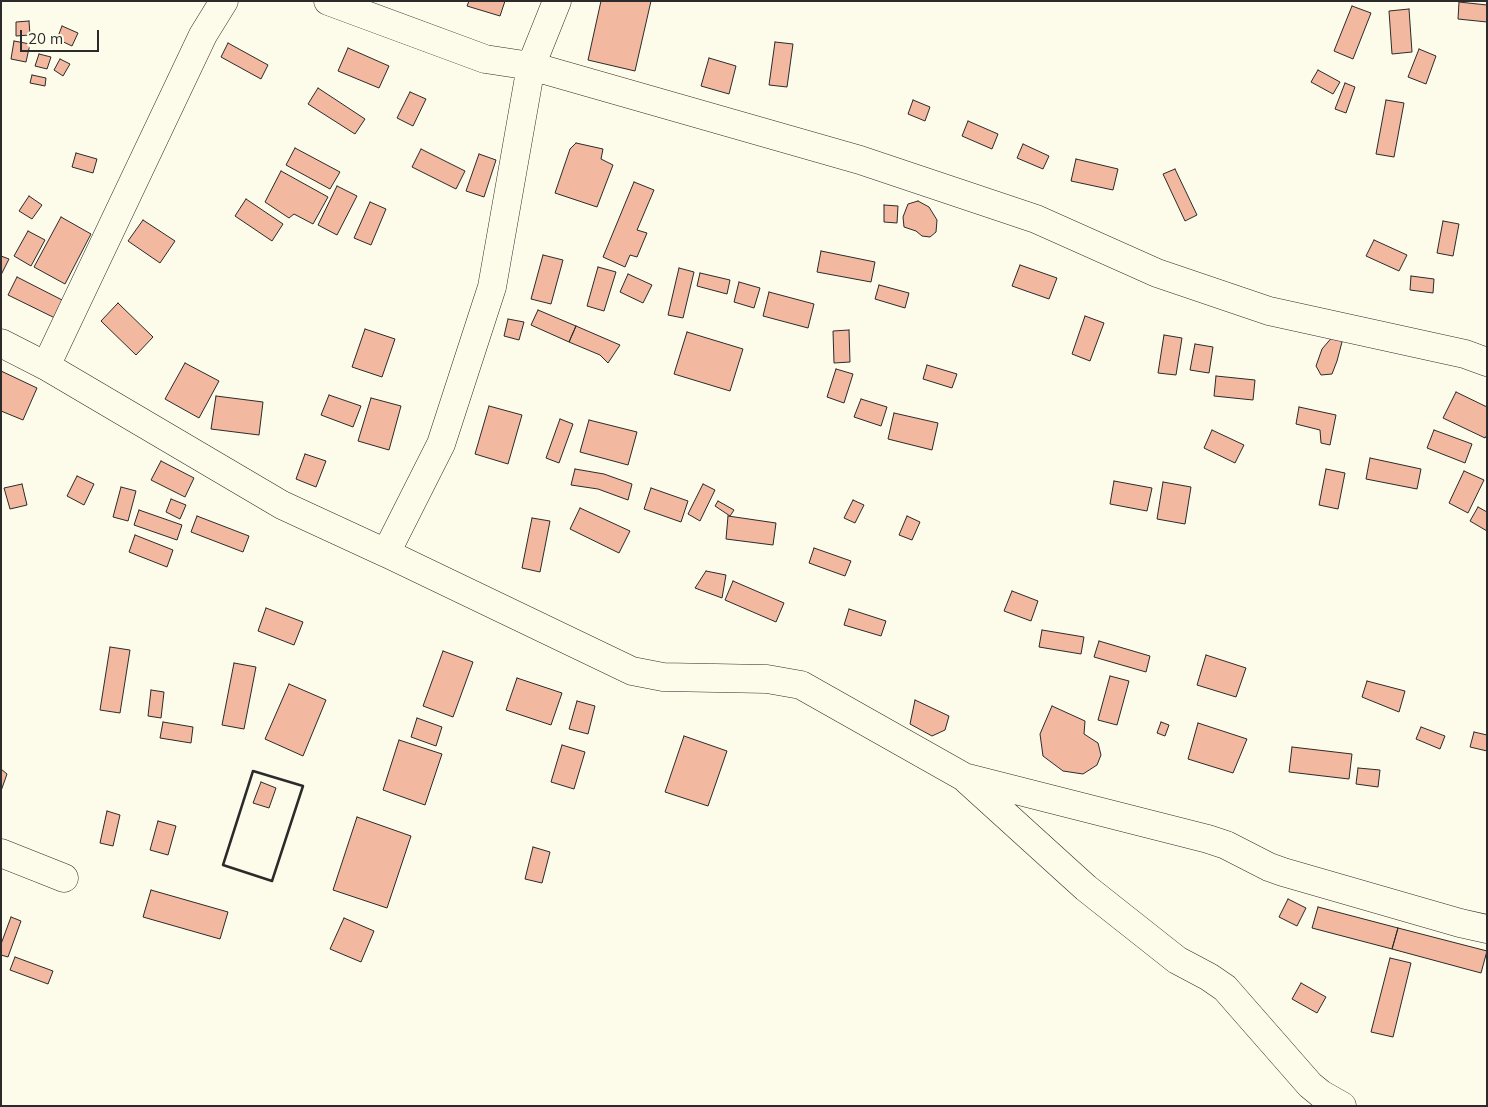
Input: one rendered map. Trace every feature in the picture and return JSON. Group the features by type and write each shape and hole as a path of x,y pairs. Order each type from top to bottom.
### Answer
{"street":[{"path":"46,366 203,35 224,1"},
{"path":"328,1 485,58 531,66 860,160 1036,218 1157,273 1269,311 1466,354 1487,362"},
{"path":"386,553 440,444 492,287 531,66 557,1"},
{"path":"1,343 46,366 282,505 632,671 663,677 767,679 801,686 964,777 1086,888 1177,960 1225,988 1310,1085 1342,1106"},
{"path":"964,777 1208,838 1283,872 1487,929"},
{"path":"1,853 64,878"}],"building":[{"path":"469,1 505,1 500,16 467,6"},
{"path":"601,1 651,1 635,71 588,60"},
{"path":"1459,2 1487,5 1487,22 1458,19"},
{"path":"1352,6 1371,13 1353,59 1334,51"},
{"path":"1409,9 1412,52 1392,54 1389,11"},
{"path":"29,21 30,35 16,36 16,22"},
{"path":"62,26 78,33 72,46 57,39"},
{"path":"14,41 30,44 26,62 11,59"},
{"path":"775,42 793,44 787,87 769,85"},
{"path":"228,43 268,65 261,79 221,57"},
{"path":"348,48 389,66 379,88 338,71"},
{"path":"1419,49 1436,56 1426,84 1408,77"},
{"path":"39,54 51,57 47,69 35,66"},
{"path":"709,58 736,66 729,94 701,86"},
{"path":"60,59 70,64 63,76 54,70"},
{"path":"1318,70 1340,82 1333,94 1311,82"},
{"path":"32,75 46,78 45,86 30,83"},
{"path":"1345,83 1355,87 1346,113 1335,109"},
{"path":"318,88 365,119 355,134 308,104"},
{"path":"410,92 426,99 413,126 397,118"},
{"path":"913,100 930,107 925,121 908,114"},
{"path":"1386,100 1404,103 1394,157 1376,154"},
{"path":"968,121 998,134 992,149 962,136"},
{"path":"576,143 603,149 601,159 613,165 597,207 555,193 570,149"},
{"path":"1023,144 1049,156 1043,169 1017,158"},
{"path":"295,148 340,172 330,189 286,165"},
{"path":"421,149 465,171 456,189 412,167"},
{"path":"76,153 97,159 93,173 72,167"},
{"path":"479,154 496,160 484,197 466,191"},
{"path":"1076,159 1118,169 1113,190 1071,181"},
{"path":"1175,169 1197,215 1185,221 1163,174"},
{"path":"281,171 328,197 313,224 294,214 289,218 265,202"},
{"path":"634,182 654,190 637,230 647,233 637,257 630,255 625,267 603,257"},
{"path":"337,186 357,196 337,235 318,225"},
{"path":"29,196 42,205 32,219 19,211"},
{"path":"246,199 283,224 272,241 235,216"},
{"path":"918,201 929,207 937,220 936,232 930,237 922,236 916,231 904,227 903,217 908,204"},
{"path":"370,202 386,209 371,245 354,238"},
{"path":"884,205 898,206 897,223 884,222"},
{"path":"61,217 91,234 65,284 34,267"},
{"path":"143,220 175,241 160,263 128,241"},
{"path":"1443,221 1459,224 1453,256 1437,253"},
{"path":"28,231 45,240 31,266 14,256"},
{"path":"1374,240 1407,255 1399,271 1366,256"},
{"path":"821,251 875,262 871,282 817,272"},
{"path":"543,255 563,260 551,304 531,299"},
{"path":"1,256 9,259 1,275"},
{"path":"1020,265 1057,278 1049,299 1012,286"},
{"path":"598,267 616,272 604,311 587,306"},
{"path":"679,268 694,272 683,318 668,315"},
{"path":"700,273 730,280 727,294 697,286"},
{"path":"628,274 652,285 643,303 620,292"},
{"path":"1411,276 1434,279 1433,293 1410,290"},
{"path":"17,277 68,303 59,320 8,295"},
{"path":"739,282 760,288 754,308 734,302"},
{"path":"879,285 909,293 905,308 875,299"},
{"path":"769,292 814,304 808,328 763,316"},
{"path":"118,303 153,337 136,355 101,321"},
{"path":"538,310 576,326 569,342 531,325"},
{"path":"1085,316 1104,323 1090,361 1072,354"},
{"path":"508,319 524,322 519,340 504,336"},
{"path":"576,326 620,345 608,363 600,355 569,342"},
{"path":"365,329 395,339 382,377 352,367"},
{"path":"849,330 850,362 834,363 833,331"},
{"path":"687,332 743,349 730,391 674,374"},
{"path":"1164,335 1182,338 1176,375 1158,373"},
{"path":"1334,335 1342,342 1337,361 1332,374 1321,375 1316,366 1322,349"},
{"path":"1195,344 1213,347 1209,373 1190,370"},
{"path":"185,363 219,381 199,418 165,399"},
{"path":"927,365 957,374 952,388 923,379"},
{"path":"836,369 853,374 844,403 827,397"},
{"path":"1,371 37,388 23,420 1,411"},
{"path":"1216,376 1255,380 1253,400 1214,396"},
{"path":"1456,392 1487,407 1487,435 1485,438 1443,418"},
{"path":"329,395 361,406 353,427 321,415"},
{"path":"216,396 263,402 259,435 211,429"},
{"path":"371,398 401,406 389,450 358,441"},
{"path":"861,399 887,407 881,426 854,417"},
{"path":"489,406 522,415 508,464 475,454"},
{"path":"1299,407 1336,415 1330,445 1321,443 1320,430 1296,424"},
{"path":"894,413 938,423 932,450 888,439"},
{"path":"560,419 573,424 559,463 546,458"},
{"path":"589,420 637,432 628,465 580,452"},
{"path":"1212,430 1244,445 1235,463 1204,448"},
{"path":"1434,430 1472,444 1465,463 1427,448"},
{"path":"305,454 326,461 316,487 296,479"},
{"path":"1370,458 1421,469 1417,489 1366,479"},
{"path":"161,461 194,478 185,497 151,480"},
{"path":"575,469 604,474 632,484 628,500 598,489 571,485"},
{"path":"1326,469 1345,473 1338,509 1319,505"},
{"path":"1464,471 1484,480 1468,513 1449,503"},
{"path":"77,476 94,484 84,505 67,496"},
{"path":"1114,481 1152,488 1147,511 1110,504"},
{"path":"1163,482 1191,487 1185,524 1157,519"},
{"path":"22,484 27,505 10,509 4,488"},
{"path":"703,484 715,490 700,521 688,514"},
{"path":"121,487 136,491 128,521 113,517"},
{"path":"651,488 688,501 681,522 644,509"},
{"path":"171,499 186,505 180,519 166,512"},
{"path":"853,500 864,505 855,523 844,518"},
{"path":"718,501 734,510 730,516 715,506"},
{"path":"1478,507 1487,512 1487,531 1470,521"},
{"path":"580,508 630,531 619,553 570,529"},
{"path":"139,510 182,525 177,540 134,525"},
{"path":"197,516 249,536 243,552 191,532"},
{"path":"728,516 776,523 773,545 726,539"},
{"path":"907,516 920,522 912,540 899,535"},
{"path":"532,518 550,521 540,572 522,568"},
{"path":"135,535 173,550 167,567 129,552"},
{"path":"814,548 851,561 845,576 809,563"},
{"path":"706,571 726,575 722,598 695,588"},
{"path":"733,581 784,603 776,622 725,600"},
{"path":"1012,591 1038,601 1031,621 1004,611"},
{"path":"266,608 303,622 294,645 258,631"},
{"path":"849,609 886,621 881,636 844,625"},
{"path":"1042,630 1084,637 1081,654 1039,647"},
{"path":"1099,641 1150,656 1146,672 1094,657"},
{"path":"110,647 130,650 120,713 100,710"},
{"path":"443,651 473,662 453,717 423,706"},
{"path":"1206,655 1246,668 1236,697 1197,685"},
{"path":"234,663 256,667 244,729 222,725"},
{"path":"1110,676 1129,681 1117,725 1098,720"},
{"path":"517,678 562,693 551,725 506,710"},
{"path":"1367,681 1405,691 1399,712 1362,697"},
{"path":"289,684 326,700 303,756 265,739"},
{"path":"151,690 164,692 161,718 148,716"},
{"path":"915,700 949,716 945,730 932,736 910,724"},
{"path":"577,701 595,706 588,734 569,729"},
{"path":"1052,706 1085,721 1084,734 1098,743 1101,755 1097,765 1083,774 1063,771 1043,756 1040,734"},
{"path":"417,718 442,727 436,746 411,737"},
{"path":"163,722 193,727 191,743 160,738"},
{"path":"1161,722 1169,725 1165,736 1157,733"},
{"path":"1198,723 1247,739 1233,773 1188,759"},
{"path":"1421,727 1445,736 1440,749 1416,739"},
{"path":"1474,732 1487,735 1487,751 1470,747"},
{"path":"684,736 727,751 708,806 665,792"},
{"path":"399,740 442,754 425,805 383,790"},
{"path":"562,745 585,752 574,789 551,782"},
{"path":"1292,747 1352,754 1349,779 1289,772"},
{"path":"1358,768 1380,770 1378,787 1356,784"},
{"path":"1,769 7,774 1,791"},
{"path":"261,782 276,788 269,808 253,803"},
{"path":"107,811 120,815 113,846 100,843"},
{"path":"357,817 411,836 387,908 333,890"},
{"path":"158,821 176,826 168,855 150,850"},
{"path":"533,847 550,852 542,883 525,879"},
{"path":"151,890 228,912 220,939 143,917"},
{"path":"1288,899 1306,908 1297,926 1279,917"},
{"path":"1318,907 1398,928 1392,949 1312,928"},
{"path":"11,917 21,921 8,957 1,955 1,944"},
{"path":"344,918 374,931 361,962 330,949"},
{"path":"1398,928 1487,951 1481,973 1392,949"},
{"path":"15,957 53,971 48,984 10,970"},
{"path":"1390,958 1411,963 1393,1037 1371,1032"},
{"path":"1301,983 1326,997 1317,1013 1292,999"}],"wall":[{"path":"253,771 303,786 272,881 223,865 253,771"}]}
